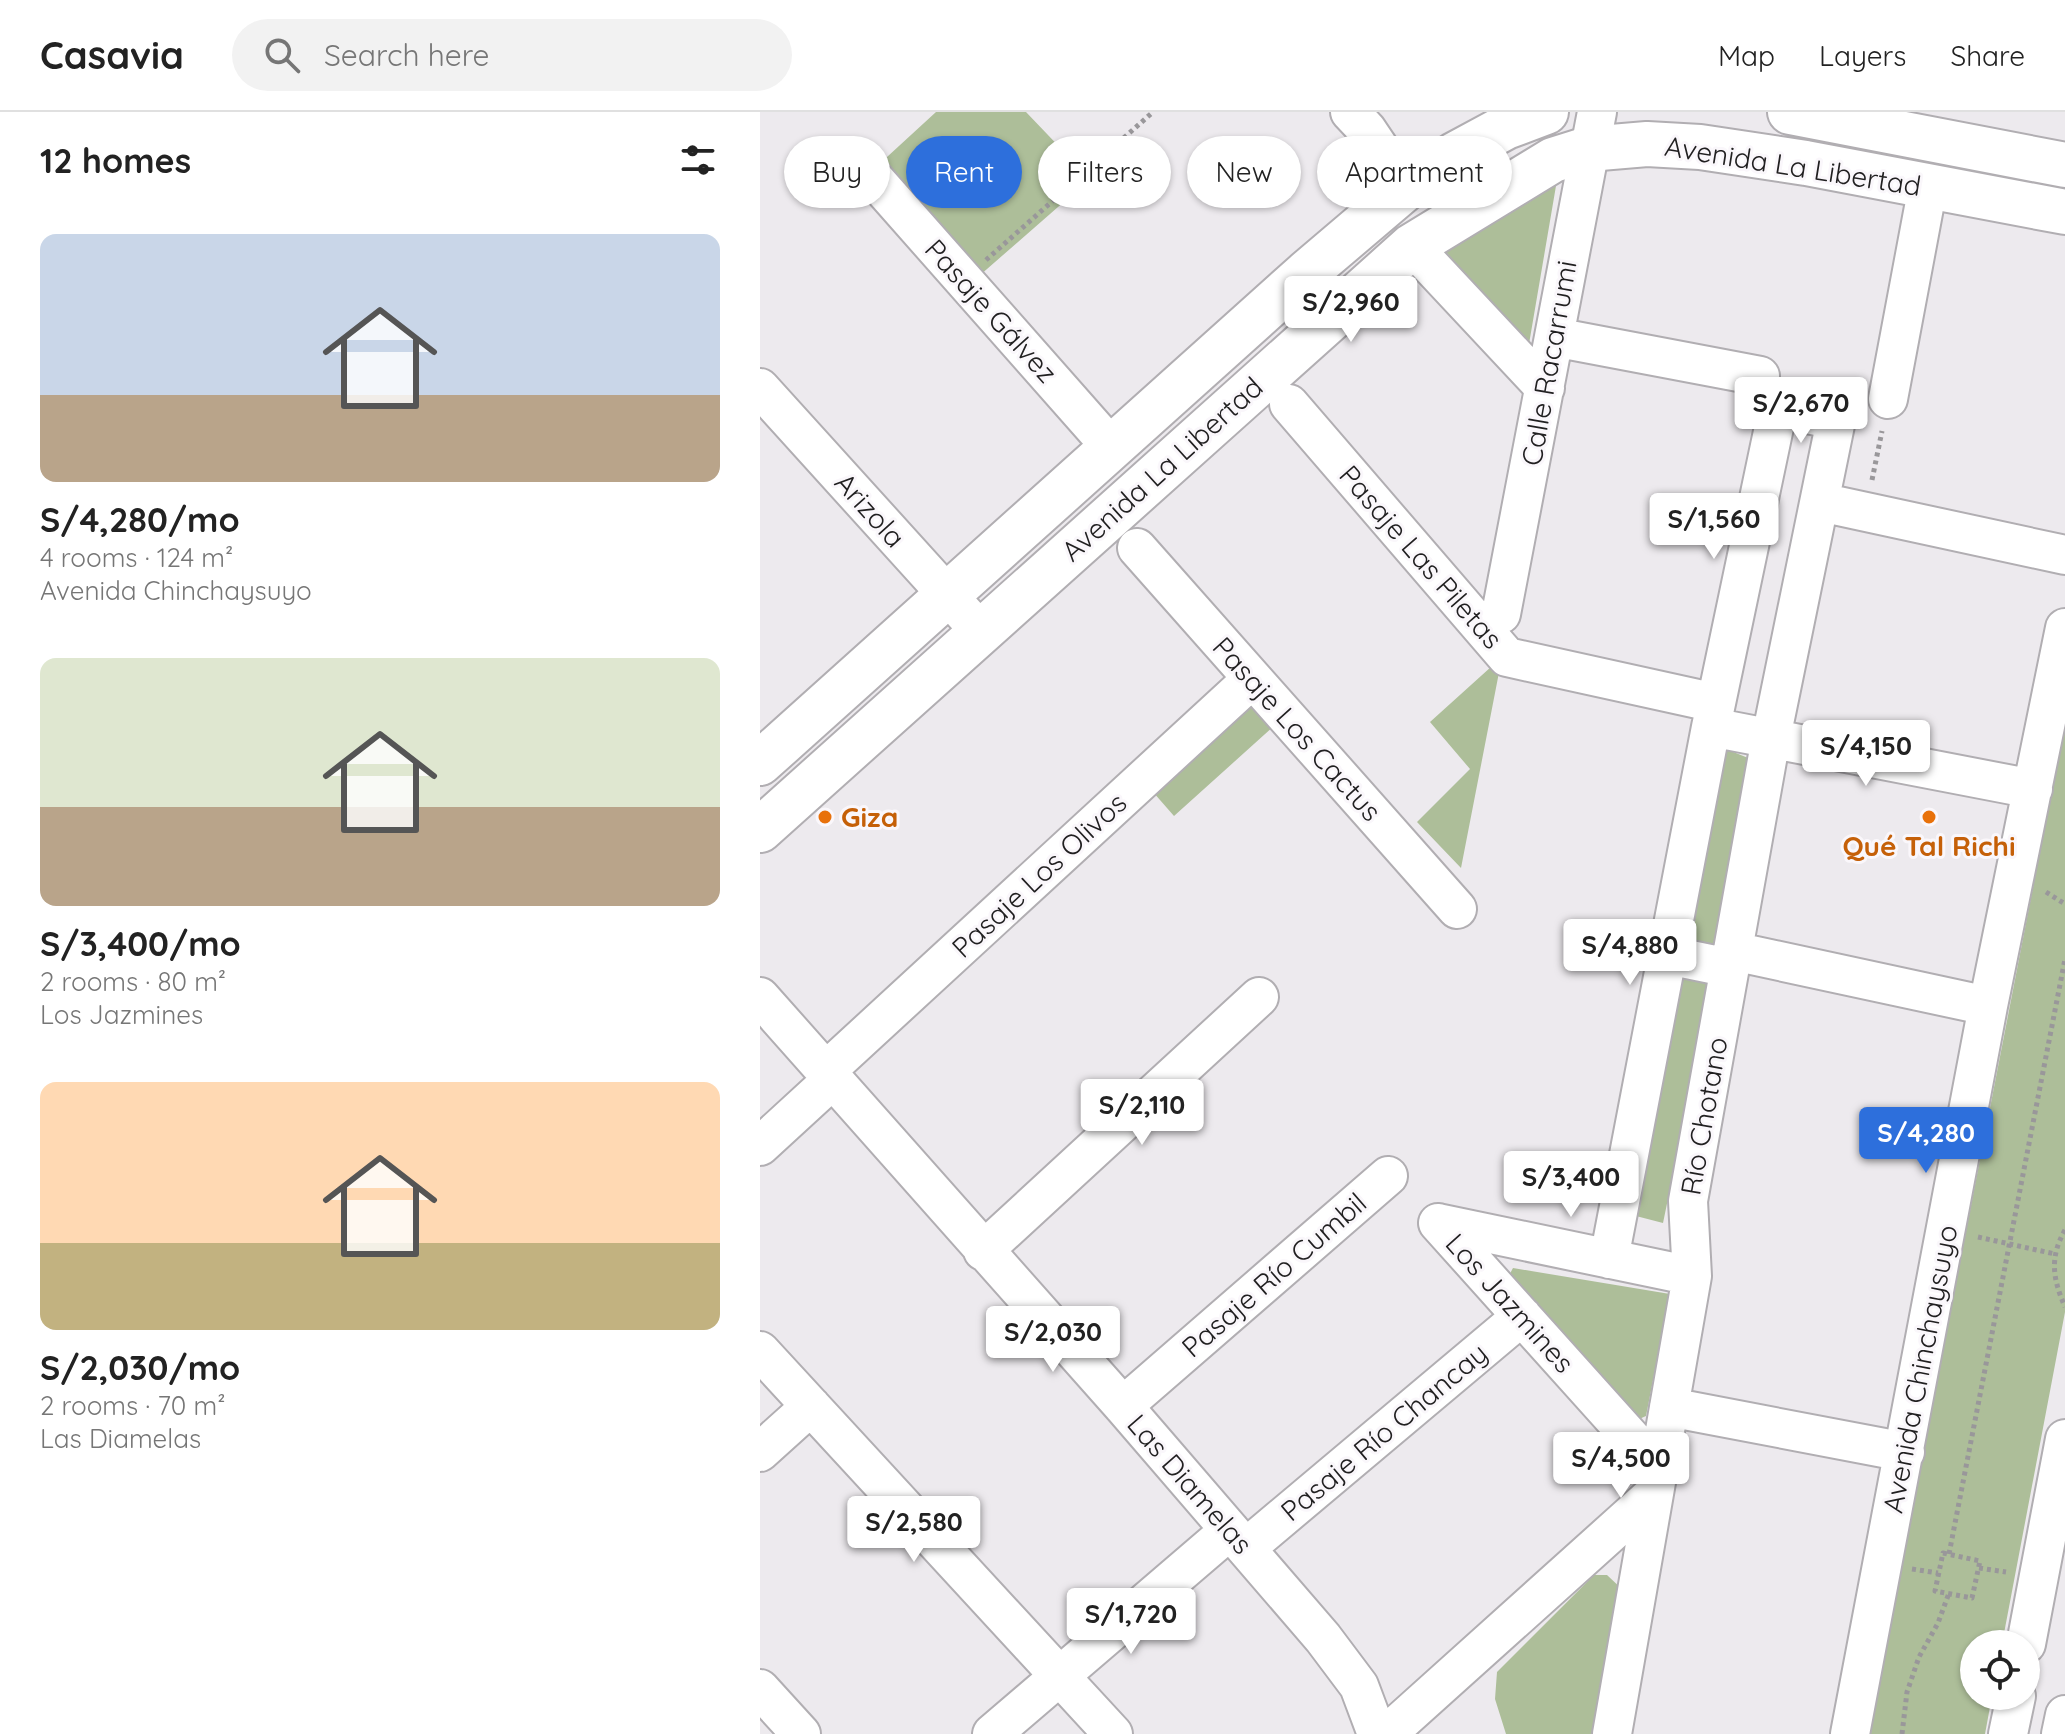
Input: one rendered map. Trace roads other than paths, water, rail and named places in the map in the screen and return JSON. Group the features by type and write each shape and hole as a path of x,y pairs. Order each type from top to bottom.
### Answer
{"main road":[{"name":"Avenida La Libertad","path":"1489,136 1546,112"},
{"name":"Avenida La Libertad","path":"1802,114 2065,165"},
{"path":"1802,114 1806,163"},
{"name":"Avenida La Libertad","path":"760,830 1412,246 1553,160 1593,131 1647,144 1700,147 1806,163 2065,212"},
{"name":"Avenida La Libertad","path":"760,763 1382,208"},
{"path":"1306,273 1337,310"}],"street":[{"path":"1369,118 1379,136"},
{"name":"Calle Racarrumi","path":"1501,614 1593,131"},
{"path":"1888,399 1928,186"},
{"name":"Pasaje Gálvez","path":"890,197 1112,448"},
{"path":"1412,246 1545,388"},
{"path":"1554,337 1760,376"},
{"name":"Pasaje Las Piletas","path":"1289,404 1507,657 1714,715 1771,738 2033,789"},
{"name":"Río Chotano","path":"1609,1259 1714,715 1778,408 1836,420 1771,738 1688,1201 1692,1276 1612,1734"},
{"name":"Arizola","path":"767,411 981,632"},
{"path":"1820,502 2065,555"},
{"name":"Pasaje Los Cactus","path":"1137,548 1457,909"},
{"name":"Avenida Chinchaysuyo","path":"1850,1734 1948,1230 1988,1006 2065,628"},
{"name":"Pasaje Los Olivos","path":"760,1146 829,1075 1252,679"},
{"path":"1667,955 1732,960 1988,1006"},
{"name":"Las Diamelas","path":"760,997 1123,1406 1323,1638 1359,1686 1377,1734"},
{"path":"983,1251 1259,997"},
{"name":"Pasaje Río Cumbil","path":"1123,1406 1388,1176"},
{"name":"Los Jazmines","path":"1656,1481 1522,1316 1438,1223 1692,1276"},
{"name":"Pasaje Río Chancay","path":"992,1734 1059,1676 1522,1316"},
{"path":"760,1351 1113,1734"},
{"path":"760,1452 811,1406"},
{"path":"1669,1407 1905,1452"},
{"path":"2030,1630 2054,1553 2065,1439"},
{"path":"1387,1734 1656,1481"},
{"path":"760,1689 801,1734"},
{"path":"2008,1734 2013,1710"},
{"path":"2061,1734 2065,1715"}],"place":[{"name":"Giza","path":"825,817"},
{"name":"Qué Tal Richi","path":"1929,817"}]}
